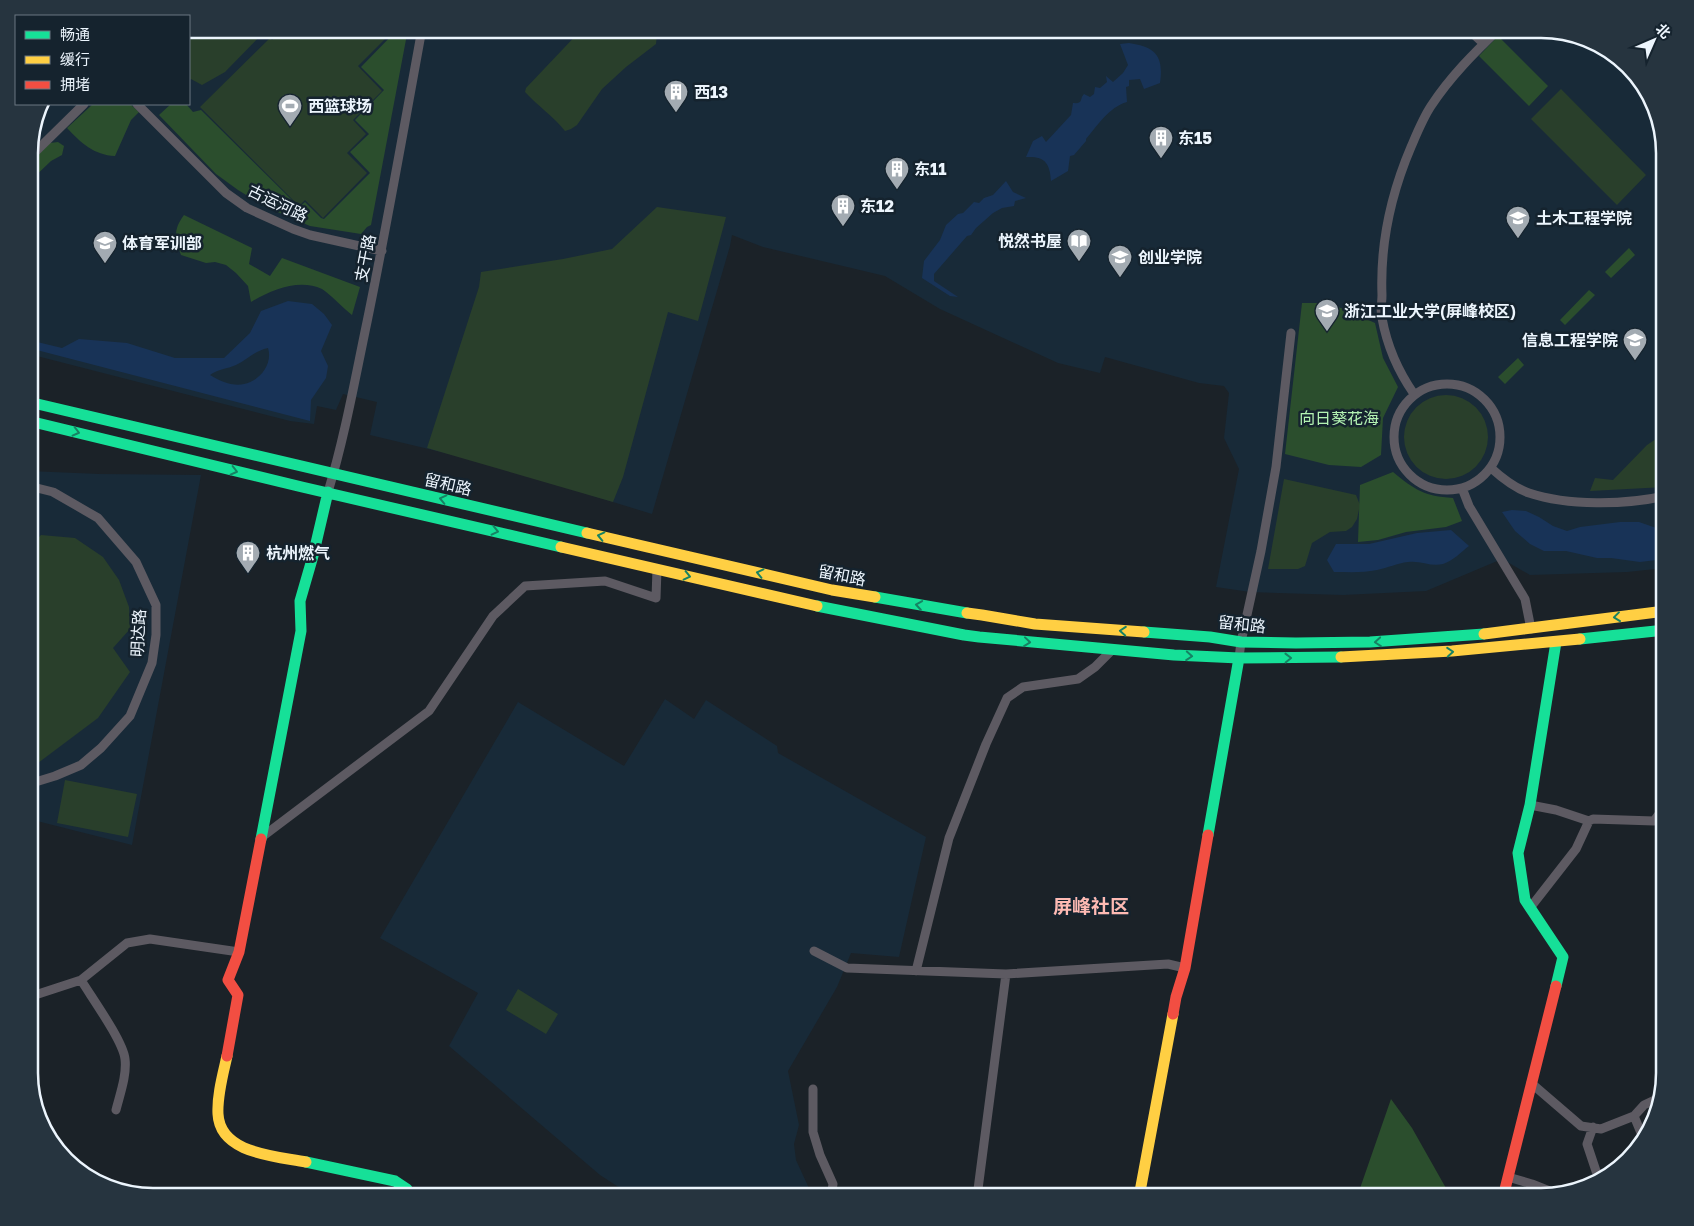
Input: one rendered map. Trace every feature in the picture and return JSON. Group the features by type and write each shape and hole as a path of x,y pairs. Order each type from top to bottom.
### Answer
{"main road":[{"name":"留和路","path":"38,404 832,590 1035,624 1210,637 1241,642 1370,642 1461,637 1656,612"},
{"name":"留和路","path":"38,423 302,487 816,606 964,635 1111,651 1239,658 1388,656 1456,652 1656,631"},
{"path":"328,492 300,601 301,631 262,837 238,952 228,980 238,995 235,1020 223,1073 219,1101 219,1122 235,1145 248,1150 395,1182 405,1188"},
{"path":"1505,1188 1563,957 1525,900 1518,853 1530,805 1556,642"},
{"path":"1142,1188 1176,997 1185,968 1239,658"}],"street":[{"name":"支干路","path":"328,492 353,396 382,251 420,38"},
{"path":"1478,38 1484,44"},
{"path":"1414,394 1401,375 1391,352 1381,316 1383,251 1390,209 1405,161 1430,107 1464,63 1490,38"},
{"path":"38,149 83,105"},
{"name":"古运河路","path":"138,105 226,192 247,208 302,232 382,251"},
{"path":"1239,658 1276,467 1291,333"},
{"path":"1435,384 1458,384 1480,394 1494,408 1500,435 1500,446 1491,468 1483,477 1473,483 1462,488 1448,490 1428,486 1411,476 1402,465 1395,447 1394,427 1402,409 1414,394 1435,384"},
{"path":"1491,468 1520,489 1548,498 1625,502 1656,497"},
{"name":"明达路","path":"38,488 53,492 98,518 136,562 156,605 156,635 152,663 126,722 101,748 81,765 38,781"},
{"path":"1462,488 1469,506 1525,599 1531,629"},
{"path":"262,837 429,711 493,616 525,586 606,581 656,598 657,569"},
{"path":"916,971 949,838 986,744 1007,698 1023,687 1078,679 1095,667 1111,651"},
{"path":"1530,805 1556,810 1589,821 1593,819 1654,821 1656,818"},
{"path":"1530,908 1576,849 1589,821"},
{"path":"38,994 81,980 127,943 150,939 238,952"},
{"path":"814,951 847,968 1006,974 1168,964 1185,968"},
{"path":"978,1188 1006,974"},
{"path":"81,980 118,1041 125,1059 116,1110"},
{"path":"1531,1083 1581,1126 1601,1129 1634,1116 1644,1105 1654,1100"},
{"path":"813,1089 813,1132 820,1155 833,1184 832,1188"},
{"path":"1634,1116 1641,1132"},
{"path":"1592,1127 1587,1144 1598,1173"},
{"path":"1508,1177 1542,1188"}],"shaded area":[{"name":"浙江工业大学(屏峰校区)","path":"190,38 1556,38 1592,49 1623,71 1641,95 1653,123 1656,138 1656,569 1627,572 1530,575 1502,559 1426,591 1343,595 1250,592 1216,587 1239,469 1224,438 1229,393 1224,386 1199,383 1105,357 1100,373 1058,363 940,309 885,276 763,247 732,235 652,514 483,462 370,435 377,402 343,394 336,410 317,406 314,424 290,421 38,356 38,138 48,105 190,105"},
{"path":"38,471 201,475 132,845 38,821"},
{"path":"665,699 694,719 706,700 777,746 778,753 926,837 899,957 851,953 837,987 788,1071 799,1125 794,1144 796,1160 809,1188 620,1188 600,1175 449,1046 478,993 380,938 518,702 624,766"}],"green space":[{"path":"190,38 258,38 225,72 202,85 191,79"},
{"name":"西篮球场","path":"270,38 272,40 274,38 386,38 358,66 382,91 353,120 366,134 347,153 367,173 323,218 305,200 299,206 200,107"},
{"path":"389,38 406,38 371,225 361,234 310,226 266,207 216,174 159,115 170,105 187,105 193,112 201,110 299,207 305,202 324,219 370,173 350,152 369,134 355,120 384,90 361,67"},
{"path":"573,38 657,38 656,44 626,67 602,89 577,125 571,129 565,131 525,92 526,88"},
{"path":"1496,38 1500,38 1548,86 1529,106 1479,56"},
{"path":"1561,89 1646,175 1617,205 1531,119"},
{"path":"92,105 131,105 139,112 131,120 115,156 94,151 77,139 67,128"},
{"path":"58,142 64,146 62,155 51,161 38,173 38,155 50,143"},
{"path":"657,207 726,217 698,321 668,312 623,477 613,502 427,448 479,287 481,272 612,249"},
{"path":"184,215 252,248 249,264 270,276 282,258 360,287 352,315 329,294 313,286 295,285 285,287 267,293 251,302 248,286 226,265 215,262 206,263 181,255 176,234 178,225"},
{"path":"1629,248 1635,255 1611,278 1605,272"},
{"path":"1589,290 1595,295 1565,325 1560,320"},
{"name":"向日葵花海","path":"1302,303 1326,303 1375,323 1383,358 1398,387 1383,418 1381,455 1361,467 1329,465 1285,454"},
{"path":"1518,358 1524,365 1505,384 1498,377"},
{"path":"1446,395 1462,398 1476,407 1485,421 1488,437 1485,453 1476,467 1462,476 1446,479 1430,476 1416,467 1407,453 1404,437 1407,421 1416,407 1430,398"},
{"path":"1656,439 1656,487 1590,491 1595,478 1613,480 1647,445"},
{"path":"1393,472 1420,491 1434,496 1453,498 1462,521 1446,527 1406,532 1378,540 1358,542 1360,485"},
{"path":"1284,479 1356,495 1360,505 1357,519 1352,527 1346,531 1330,532 1312,543 1305,566 1298,569 1268,569"},
{"path":"41,535 75,538 103,557 119,580 129,607 130,629 113,648 130,672 98,718 38,763 38,538"},
{"path":"65,780 137,794 128,837 57,823"},
{"path":"518,989 558,1014 546,1034 506,1010"},
{"path":"1391,1099 1412,1128 1446,1188 1360,1188"}],"water":[{"path":"1129,43 1145,47 1156,54 1159,59 1161,73 1160,83 1144,89 1140,79 1129,80 1129,86 1126,87 1127,102 1115,108 1104,118 1074,155 1070,156 1068,171 1051,181 1049,169 1042,159 1026,157 1033,141 1042,136 1046,142 1071,115 1073,103 1080,102 1084,94 1090,97 1094,94 1095,87 1100,88 1107,82 1106,76 1113,82 1123,73 1128,65 1120,44"},
{"path":"1006,181 1013,192 1026,198 1015,201 1014,206 1002,208 993,213 971,235 967,236 934,274 934,281 958,297 950,296 922,278 924,261 940,240 946,225 958,214 963,213 974,202 979,203 984,198 993,195"},
{"path":"288,301 312,304 324,314 332,325 321,351 328,366 326,378 311,400 310,421 38,350 38,342 62,348 79,339 127,343 175,358 224,358 250,333 261,311","holes":["268,348 269,360 260,376 240,385 231,384 210,375 216,371 236,365 263,349"]},
{"path":"1512,510 1526,511 1553,526 1567,531 1580,527 1620,522 1639,522 1656,528 1656,560 1640,562 1597,558 1566,551 1544,551 1530,544 1515,531 1502,512"},
{"path":"1451,530 1469,546 1454,559 1443,564 1434,565 1412,562 1400,563 1372,571 1334,572 1327,560 1336,544 1369,544 1417,533"}],"traffic: fast":[{"path":"38,404 587,533"},
{"path":"38,423 561,547"},
{"path":"261,839 301,631 300,601 328,492"},
{"path":"875,597 967,613"},
{"path":"817,606 964,635"},
{"path":"1580,639 1656,631"},
{"path":"1144,632 1210,637 1241,642 1296,643 1370,642 1484,634"},
{"path":"964,635 979,637"},
{"path":"979,637 1174,655 1239,658 1341,657"},
{"path":"1556,642 1530,805 1518,853 1525,900 1563,957 1556,986"},
{"path":"1208,835 1239,658"},
{"path":"306,1162 395,1181 406,1188"}],"traffic: slow":[{"path":"587,533 832,590 875,597"},
{"path":"561,547 817,606"},
{"path":"1484,634 1656,612"},
{"path":"967,613 982,615"},
{"path":"982,615 1035,624 1144,632"},
{"path":"1341,657 1452,651 1580,639"},
{"path":"1141,1188 1173,1014"},
{"path":"227,1056 219,1092 218,1114 221,1127 228,1138 252,1151 306,1162"}],"traffic: jam":[{"path":"1173,1014 1185,968 1208,835"},
{"path":"227,1056 238,995 228,980 239,952 261,839"},
{"path":"1505,1188 1556,986"}],"place":[{"name":"西13","path":"676,113"},
{"name":"西篮球场","path":"290,127"},
{"name":"东15","path":"1161,159"},
{"name":"东11","path":"897,190"},
{"name":"东12","path":"843,227"},
{"name":"土木工程学院","path":"1518,239"},
{"name":"悦然书屋","path":"1079,262"},
{"name":"体育军训部","path":"105,264"},
{"name":"创业学院","path":"1120,278"},
{"name":"浙江工业大学(屏峰校区)","path":"1327,332"},
{"name":"信息工程学院","path":"1635,361"},
{"name":"杭州燃气","path":"248,574"}],"district":[{"name":"屏峰社区","path":"1091,905"}]}
